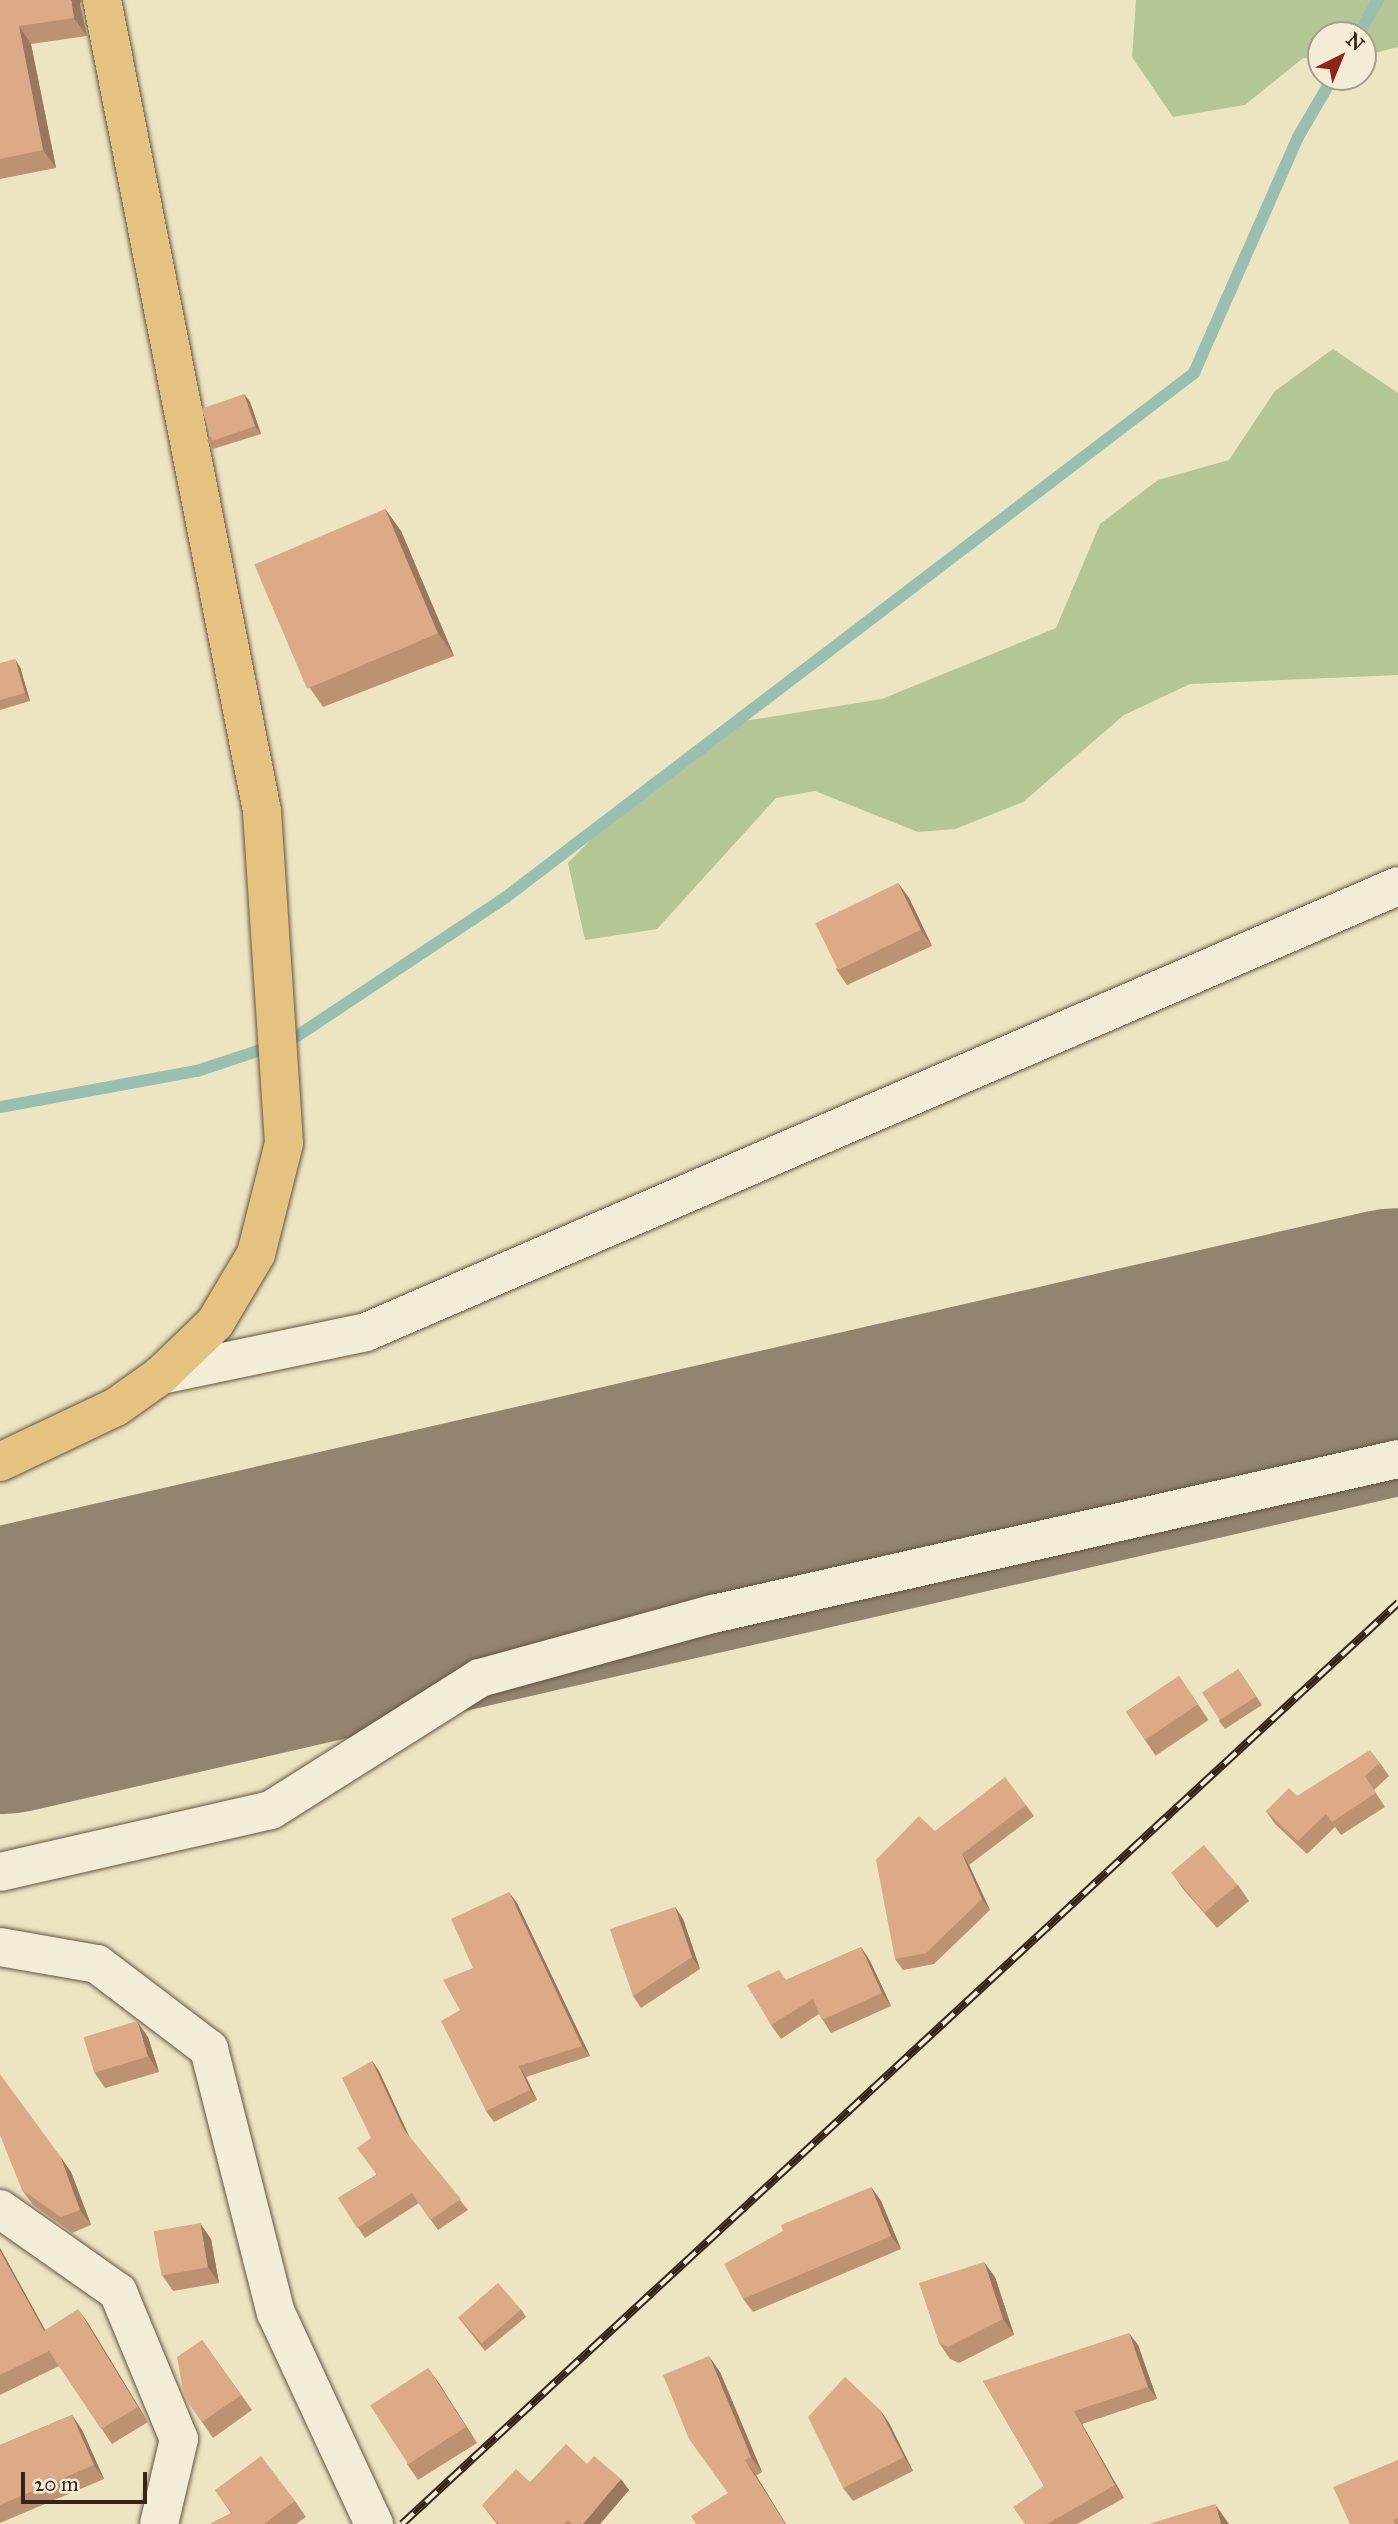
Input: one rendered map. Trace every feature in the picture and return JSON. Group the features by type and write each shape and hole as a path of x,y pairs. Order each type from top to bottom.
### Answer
{"main road":[{"path":"0,1462 116,1406 162,1375 215,1324 256,1254 284,1143 261,811 102,0"}],"street":[{"path":"162,1375 366,1332 1398,886"},
{"path":"0,1872 271,1810 480,1678 713,1614 1398,1459"},
{"path":"0,1947 97,1964 209,2049 276,2313 374,2524"},
{"path":"0,2209 118,2292 179,2439 159,2524"}],"green space":[{"path":"1136,0 1398,0 1398,47 1377,52 1377,21 1307,21 1307,58 1303,58 1245,105 1173,117 1132,57"},
{"path":"1333,349 1398,393 1398,675 1190,684 1124,715 1023,802 955,829 918,832 815,791 776,798 657,929 585,940 568,863 647,782 738,722 882,699 1056,628 1100,524 1158,480 1229,460 1275,391"}],"building":[{"path":"0,0 71,0 74,18 19,26 43,150 0,159"},
{"path":"244,394 255,426 213,441 201,409"},
{"path":"385,509 438,633 307,689 254,564"},
{"path":"15,659 25,693 0,700 0,663"},
{"path":"898,883 921,930 838,970 815,923"},
{"path":"1238,1669 1256,1697 1220,1720 1202,1692"},
{"path":"1179,1676 1198,1704 1145,1740 1126,1712"},
{"path":"1370,1750 1380,1763 1365,1776 1376,1793 1332,1822 1326,1814 1298,1841 1266,1811 1289,1788 1297,1796"},
{"path":"1005,1777 1026,1805 962,1854 982,1899 926,1953 895,1959 876,1860 919,1816 935,1831"},
{"path":"1204,1845 1237,1885 1204,1912 1171,1873"},
{"path":"509,1892 582,2046 519,2066 530,2090 486,2111 441,2021 460,2010 443,1980 473,1968 451,1919"},
{"path":"675,1907 692,1957 633,1996 610,1929"},
{"path":"861,1947 882,1993 822,2020 813,1999 771,2025 747,1985 779,1970 786,1980"},
{"path":"137,2021 148,2056 94,2073 83,2037"},
{"path":"372,2061 404,2130 461,2199 430,2220 412,2193 357,2228 338,2198 377,2175 357,2148 371,2138 342,2078"},
{"path":"0,2074 60,2156 80,2210 61,2217 22,2190 0,2135"},
{"path":"871,2187 891,2236 743,2299 724,2264 783,2231 781,2225"},
{"path":"200,2223 208,2267 162,2275 154,2231"},
{"path":"0,2251 44,2331 78,2309 138,2407 101,2429 49,2351 0,2375"},
{"path":"984,2262 1003,2319 948,2347 939,2343 919,2283"},
{"path":"498,2283 521,2309 482,2344 459,2317"},
{"path":"1129,2333 1148,2387 1074,2411 1115,2485 1047,2524 1025,2524 1013,2507 1044,2486 983,2381"},
{"path":"202,2340 241,2395 202,2422 184,2396 177,2357"},
{"path":"709,2356 751,2457 745,2460 785,2524 696,2524 691,2516 728,2493 689,2439 663,2375"},
{"path":"428,2368 466,2427 408,2464 370,2406"},
{"path":"845,2377 880,2410 904,2457 843,2488 808,2417"},
{"path":"72,2415 94,2465 0,2505 0,2445"},
{"path":"566,2444 587,2464 594,2456 621,2479 583,2524 572,2524 568,2520 564,2524 499,2524 482,2505 516,2469 530,2482"},
{"path":"261,2456 295,2501 264,2524 210,2524 232,2513 215,2490"},
{"path":"1398,2460 1398,2518 1393,2520 1395,2524 1350,2524 1333,2487"},
{"path":"1215,2504 1221,2524 1149,2524"}],"waterway":[{"path":"1366,21 1378,0"},
{"path":"0,1107 197,1071 291,1040 506,897 1194,373 1298,137 1325,91"}],"runway":[{"path":"0,1671 1398,1350"}],"railway":[{"path":"402,2524 1398,1603"}]}
